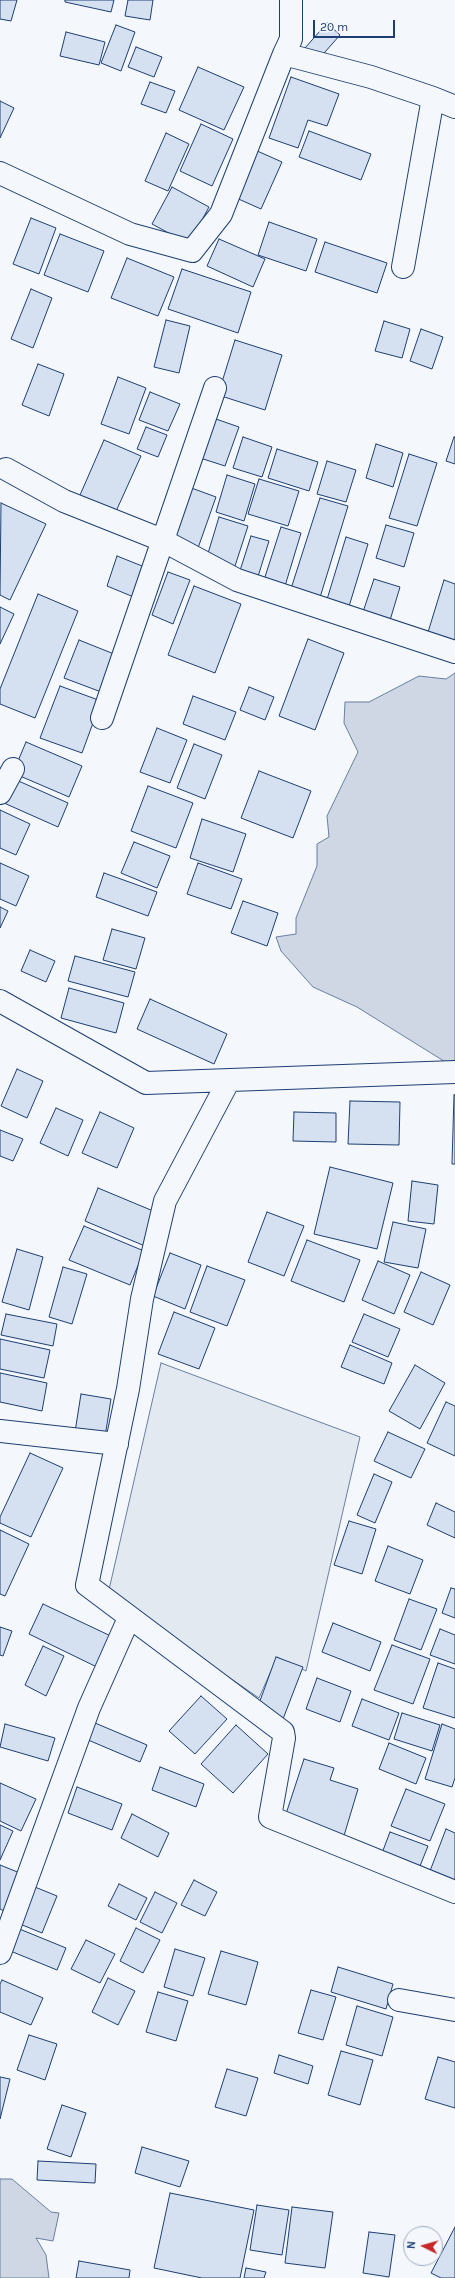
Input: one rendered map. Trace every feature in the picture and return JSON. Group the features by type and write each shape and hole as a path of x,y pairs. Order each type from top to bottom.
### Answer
{"street":[{"path":"0,173 130,234 192,251 221,214 291,39 291,0"},
{"path":"284,54 371,77 455,107"},
{"path":"403,267 433,98"},
{"path":"102,718 215,388"},
{"path":"6,469 64,501 162,540 237,580 455,652"},
{"path":"0,793 13,769"},
{"path":"0,1001 146,1083 455,1072"},
{"path":"229,1080 166,1200 142,1299 128,1389 87,1585 128,1618 283,1732 284,1738 270,1817 455,1892"},
{"path":"0,1430 117,1444"},
{"path":"2,1943 89,1708 128,1618"},
{"path":"399,2000 455,2010"}],"shaded area":[{"path":"455,673 455,1060 447,1063 357,1007 313,987 281,951 276,937 296,934 296,918 317,866 317,844 329,837 327,816 358,752 344,723 345,702 369,702 419,676 446,679"},
{"path":"161,1363 360,1437 306,1671 277,1657 259,1698 108,1594"},
{"path":"0,2179 12,2179 51,2212 59,2213 53,2241 36,2238 46,2255 49,2278 0,2278"}],"building":[{"path":"0,0 17,0 11,21 0,19"},
{"path":"65,0 114,0 111,12 65,2"},
{"path":"128,0 153,0 150,20 125,16"},
{"path":"327,23 340,35 318,60 305,48"},
{"path":"116,25 135,32 121,71 101,63"},
{"path":"66,32 105,42 99,65 60,56"},
{"path":"136,47 162,57 154,77 128,67"},
{"path":"198,67 244,87 224,130 179,110"},
{"path":"291,77 339,94 327,126 308,120 298,148 269,138"},
{"path":"150,82 175,91 166,113 141,104"},
{"path":"0,101 14,108 0,138"},
{"path":"201,124 233,139 212,186 180,171"},
{"path":"309,131 371,154 361,180 299,157"},
{"path":"166,133 189,144 168,191 145,181"},
{"path":"255,150 282,162 261,209 234,197"},
{"path":"172,187 209,207 189,244 152,224"},
{"path":"31,218 56,228 39,274 13,264"},
{"path":"269,222 317,239 306,271 258,255"},
{"path":"60,234 104,251 88,292 44,275"},
{"path":"219,239 265,259 253,287 207,266"},
{"path":"325,242 387,263 377,293 315,272"},
{"path":"127,258 174,277 158,316 111,298"},
{"path":"182,269 251,292 238,333 168,309"},
{"path":"31,289 52,298 33,348 11,339"},
{"path":"166,320 190,326 179,373 154,367"},
{"path":"384,321 410,329 402,358 375,351"},
{"path":"421,329 443,337 432,369 410,361"},
{"path":"235,340 282,355 265,410 218,395"},
{"path":"38,364 64,374 49,416 22,405"},
{"path":"118,377 146,388 129,434 101,424"},
{"path":"150,392 180,404 168,431 139,420"},
{"path":"210,417 239,427 225,466 197,457"},
{"path":"146,427 167,435 158,457 137,449"},
{"path":"243,437 272,447 262,477 233,468"},
{"path":"455,437 455,464 446,461"},
{"path":"104,440 141,456 113,518 77,502"},
{"path":"376,444 403,453 393,487 366,478"},
{"path":"277,449 318,462 309,491 268,478"},
{"path":"409,454 437,463 417,526 389,518"},
{"path":"327,461 356,470 346,502 317,494"},
{"path":"227,475 255,484 244,521 216,512"},
{"path":"259,479 299,491 288,526 248,514"},
{"path":"186,486 216,497 198,548 168,538"},
{"path":"320,498 348,506 318,604 289,595"},
{"path":"1,503 46,524 10,600 0,595"},
{"path":"219,517 248,526 234,569 206,560"},
{"path":"386,525 414,533 404,567 376,558"},
{"path":"281,527 301,533 285,586 264,580"},
{"path":"251,536 269,541 256,583 238,577"},
{"path":"346,537 368,544 347,613 325,606"},
{"path":"117,556 152,570 141,600 107,586"},
{"path":"168,572 190,580 173,624 152,615"},
{"path":"374,579 400,587 388,627 361,618"},
{"path":"444,580 455,584 455,652 425,642"},
{"path":"194,586 241,604 215,673 168,655"},
{"path":"38,594 78,611 35,718 0,704 0,689"},
{"path":"0,607 14,614 0,644"},
{"path":"308,639 344,653 315,730 279,716"},
{"path":"79,640 119,656 104,693 64,678"},
{"path":"60,686 101,701 82,753 40,738"},
{"path":"249,687 274,697 265,720 240,710"},
{"path":"193,696 236,712 225,740 183,724"},
{"path":"157,728 187,740 170,783 140,772"},
{"path":"26,742 82,766 69,797 13,773"},
{"path":"194,744 222,755 205,799 177,788"},
{"path":"259,771 311,791 293,838 241,818"},
{"path":"14,779 68,803 58,827 4,803"},
{"path":"148,786 193,803 176,848 131,831"},
{"path":"0,810 30,824 16,855 0,848"},
{"path":"202,819 246,834 233,872 190,858"},
{"path":"134,842 170,856 157,888 121,873"},
{"path":"0,863 29,876 16,906 0,899"},
{"path":"198,863 242,879 231,909 187,894"},
{"path":"104,873 157,892 148,916 96,897"},
{"path":"243,901 278,913 267,946 231,933"},
{"path":"0,907 8,911 0,928"},
{"path":"112,929 145,938 136,969 103,960"},
{"path":"30,950 55,961 46,982 21,971"},
{"path":"75,956 135,972 128,997 68,981"},
{"path":"69,988 124,1003 116,1033 61,1018"},
{"path":"150,999 227,1034 214,1064 137,1029"},
{"path":"17,1069 43,1081 27,1118 1,1106"},
{"path":"454,1095 455,1164 452,1164"},
{"path":"350,1101 400,1102 399,1145 348,1144"},
{"path":"56,1108 83,1120 68,1156 40,1143"},
{"path":"100,1112 134,1128 117,1168 82,1153"},
{"path":"294,1112 336,1113 336,1142 293,1141"},
{"path":"0,1130 23,1139 13,1161 0,1156"},
{"path":"330,1167 393,1183 377,1249 314,1234"},
{"path":"412,1181 438,1185 434,1224 408,1221"},
{"path":"98,1188 158,1213 145,1246 85,1221"},
{"path":"267,1212 304,1226 284,1276 248,1262"},
{"path":"393,1222 426,1229 418,1268 384,1262"},
{"path":"84,1226 144,1251 130,1285 69,1260"},
{"path":"307,1240 360,1260 344,1302 291,1281"},
{"path":"17,1249 43,1257 29,1310 2,1302"},
{"path":"170,1253 201,1265 185,1309 153,1296"},
{"path":"378,1261 410,1275 394,1314 362,1300"},
{"path":"207,1266 245,1280 227,1326 190,1312"},
{"path":"63,1267 87,1274 72,1324 49,1317"},
{"path":"421,1272 450,1285 433,1325 404,1312"},
{"path":"174,1312 215,1328 199,1369 158,1354"},
{"path":"6,1314 57,1324 53,1346 1,1335"},
{"path":"364,1314 400,1329 388,1357 352,1342"},
{"path":"0,1339 50,1350 44,1378 0,1369"},
{"path":"350,1345 392,1363 384,1384 341,1367"},
{"path":"415,1365 445,1383 420,1429 389,1411"},
{"path":"0,1373 47,1383 42,1411 0,1402"},
{"path":"81,1394 111,1399 105,1437 75,1432"},
{"path":"446,1402 455,1406 455,1456 427,1443"},
{"path":"388,1432 425,1449 411,1478 374,1461"},
{"path":"30,1453 63,1468 31,1537 0,1523 0,1517"},
{"path":"374,1474 392,1482 375,1523 357,1515"},
{"path":"436,1503 455,1512 455,1538 427,1525"},
{"path":"349,1521 376,1529 362,1574 334,1565"},
{"path":"0,1530 29,1544 5,1596 0,1594"},
{"path":"388,1546 423,1560 410,1594 375,1581"},
{"path":"451,1588 455,1589 455,1618 442,1613"},
{"path":"409,1599 437,1609 421,1650 394,1640"},
{"path":"43,1604 115,1638 101,1669 29,1634"},
{"path":"333,1623 381,1642 370,1671 322,1652"},
{"path":"0,1627 12,1631 3,1656 0,1655"},
{"path":"440,1629 455,1635 455,1664 430,1655"},
{"path":"392,1645 430,1659 413,1704 374,1690"},
{"path":"43,1646 64,1656 46,1696 25,1685"},
{"path":"276,1657 303,1667 283,1719 257,1709"},
{"path":"438,1663 455,1669 455,1718 423,1708"},
{"path":"317,1678 351,1691 340,1722 306,1709"},
{"path":"201,1696 227,1719 195,1754 169,1731"},
{"path":"362,1699 399,1713 389,1740 352,1726"},
{"path":"402,1713 440,1725 432,1751 394,1739"},
{"path":"88,1720 147,1745 140,1762 81,1737"},
{"path":"5,1724 55,1738 48,1761 0,1747"},
{"path":"442,1724 455,1729 455,1778 452,1787 425,1779"},
{"path":"236,1725 268,1754 233,1793 201,1764"},
{"path":"389,1743 426,1758 416,1784 379,1769"},
{"path":"304,1759 334,1768 330,1780 358,1789 343,1839 284,1820"},
{"path":"160,1767 204,1784 196,1807 152,1790"},
{"path":"0,1783 36,1799 21,1831 0,1821"},
{"path":"77,1787 122,1804 112,1830 68,1813"},
{"path":"406,1789 445,1804 430,1841 391,1826"},
{"path":"132,1814 169,1833 158,1857 121,1838"},
{"path":"0,1825 13,1831 0,1860"},
{"path":"446,1829 455,1833 455,1881 430,1871"},
{"path":"390,1832 428,1846 416,1876 379,1861"},
{"path":"0,1865 20,1873 4,1911 0,1909"},
{"path":"194,1880 217,1892 205,1916 181,1905"},
{"path":"119,1884 147,1898 136,1920 108,1906"},
{"path":"30,1885 57,1896 42,1933 15,1922"},
{"path":"155,1892 177,1903 162,1933 140,1922"},
{"path":"17,1928 66,1948 57,1970 8,1950"},
{"path":"136,1928 160,1940 143,1973 120,1961"},
{"path":"86,1940 115,1954 100,1983 71,1969"},
{"path":"175,1949 205,1958 193,1996 164,1987"},
{"path":"221,1951 258,1962 246,2005 208,1994"},
{"path":"338,1967 393,1984 386,2009 331,1992"},
{"path":"108,1978 135,1991 118,2025 92,2012"},
{"path":"2,1980 43,1998 31,2025 0,2012 0,1984"},
{"path":"311,1990 336,1997 323,2040 298,2033"},
{"path":"158,1992 188,2001 176,2041 146,2032"},
{"path":"357,2006 393,2017 382,2056 346,2045"},
{"path":"29,2035 57,2044 45,2080 17,2070"},
{"path":"341,2051 373,2060 360,2105 328,2095"},
{"path":"279,2055 313,2066 308,2084 274,2073"},
{"path":"438,2057 455,2062 455,2108 425,2099"},
{"path":"227,2069 258,2078 246,2116 215,2107"},
{"path":"0,2077 10,2079 0,2119"},
{"path":"62,2105 86,2113 71,2157 47,2149"},
{"path":"142,2147 189,2161 180,2187 135,2173"},
{"path":"38,2161 96,2164 95,2183 37,2180"},
{"path":"170,2193 254,2210 240,2278 202,2278 154,2268"},
{"path":"257,2205 289,2210 282,2255 250,2250"},
{"path":"292,2207 333,2212 325,2268 285,2263"},
{"path":"455,2227 455,2278 441,2278 431,2273 435,2266 443,2266 443,2250"},
{"path":"369,2232 395,2235 389,2277 363,2273"},
{"path":"79,2261 130,2270 129,2278 76,2278"},
{"path":"246,2268 266,2272 264,2278 244,2278"}]}
